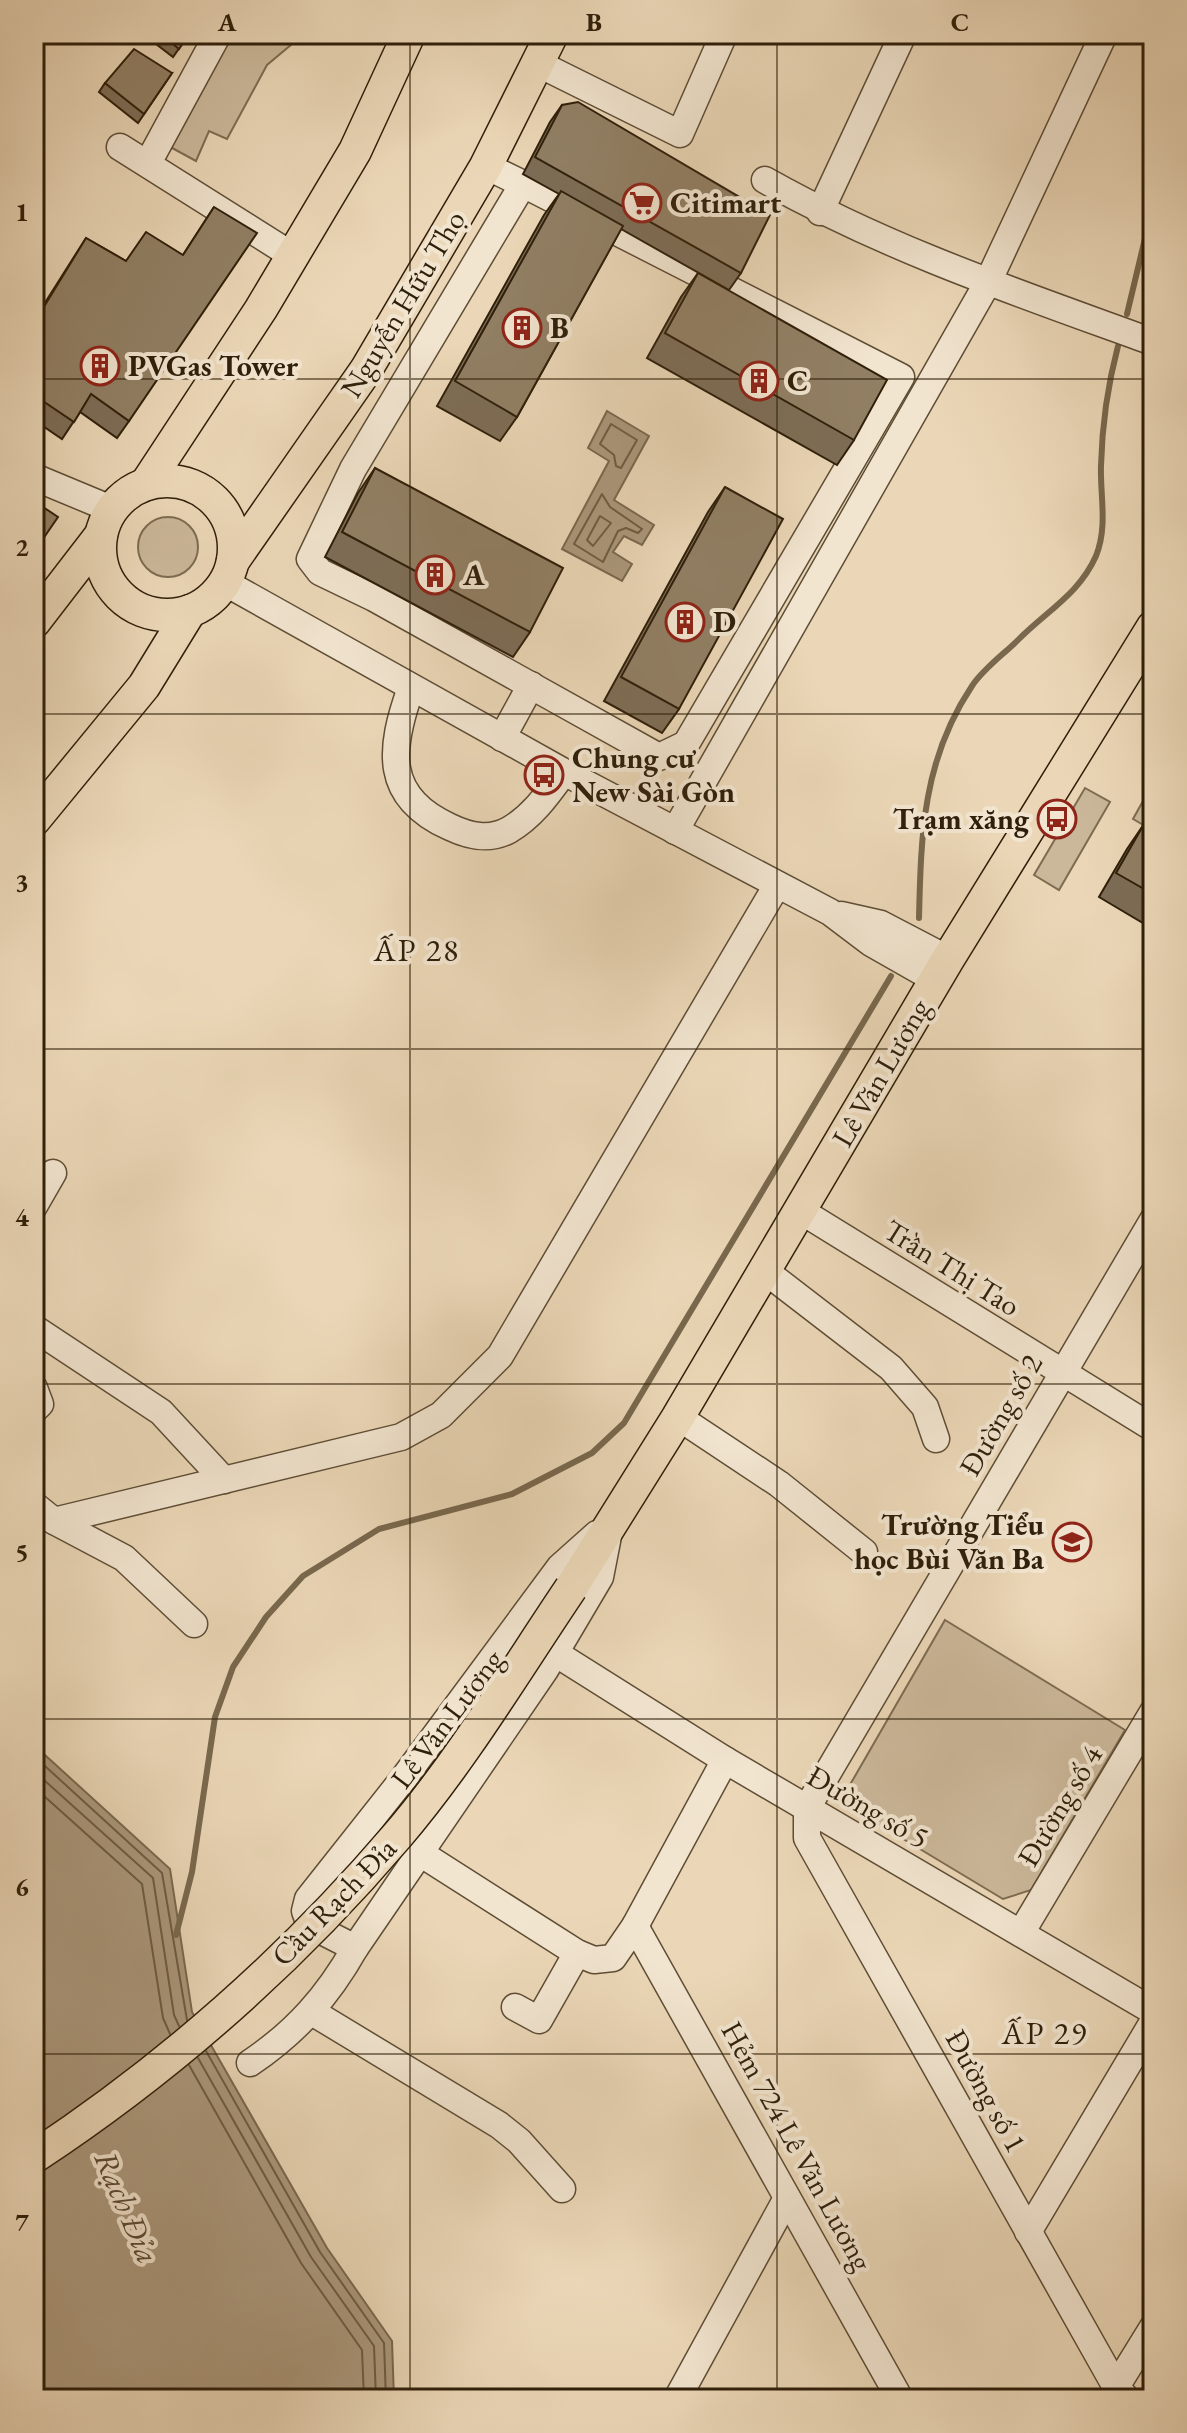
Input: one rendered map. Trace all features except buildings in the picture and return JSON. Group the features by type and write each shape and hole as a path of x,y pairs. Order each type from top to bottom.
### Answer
{"main road":[{"path":"146,484 293,256 355,151 409,34"},
{"name":"Nguyễn Hữu Thọ","path":"228,571 366,370 486,166 552,34"},
{"path":"34,622 106,522 127,494 146,484 168,481 191,486 211,498 226,516 233,538 228,571 206,602 190,611 171,615 151,613 132,605 116,592 103,565 106,522"},
{"path":"34,820 144,686 190,611"},
{"name":"Lê Văn Lương","path":"571,1588 678,1417 942,970 1153,627"},
{"name":"Cầu Rạch Đỉa","path":"34,2157 114,2100 201,2031 284,1956 352,1886 399,1834 479,1726 571,1588"}],"street":[{"path":"148,163 218,34"},
{"path":"539,64 680,134 724,34"},
{"path":"820,212 903,34"},
{"path":"675,831 988,282 1104,34"},
{"path":"120,147 293,256"},
{"path":"486,166 523,184 901,377 686,744 659,757 320,572 310,559 353,469 523,184"},
{"path":"765,180 820,212 988,282 1153,342"},
{"path":"34,477 106,522"},
{"path":"228,571 411,688 675,831 942,970"},
{"path":"502,738 531,685"},
{"path":"411,688 394,752 400,787 427,817 473,837 507,831 536,809 564,772"},
{"path":"44,1513 224,1480 401,1437 441,1415 473,1387 500,1356 777,885"},
{"path":"34,1206 53,1173"},
{"name":"Trần Thị Tao","path":"801,1211 1153,1428"},
{"name":"Đường số 2","path":"807,1808 1062,1374 1150,1232"},
{"path":"765,1271 891,1368 925,1407 936,1439"},
{"path":"34,1328 161,1412 224,1480"},
{"path":"34,1388 40,1404 34,1410"},
{"path":"678,1417 779,1484 864,1552"},
{"path":"44,1513 124,1558 194,1624"},
{"name":"Lê Văn Lương","path":"250,2063 312,2012 338,1979 355,1948 529,1696 600,1577 612,1521"},
{"name":"Lê Văn Lương","path":"355,1948 310,1925 305,1911 308,1899 411,1769 560,1567 612,1521"},
{"name":"Đường số 5","path":"555,1653 725,1760 1153,2011"},
{"name":"Đường số 4","path":"1021,1933 1153,1712"},
{"path":"420,1853 577,1953 594,1960 613,1958 635,1926 725,1760"},
{"name":"Đường số 1","path":"807,1808 807,1838 1122,2393"},
{"name":"Hẻm 724 Lê Văn Lương","path":"635,1926 900,2399"},
{"path":"515,2007 545,2026 577,1953"},
{"path":"312,2012 499,2125 519,2141 562,2189"},
{"path":"1028,2232 1153,2022"},
{"path":"677,2399 787,2198"},
{"path":"1122,2393 1153,2327"}],"shaded area":[{"path":"227,34 304,34 267,65 227,139 209,131 196,161 163,143"},
{"path":"168,517 180,519 189,526 196,535 196,559 189,568 180,575 168,577 156,575 147,568 140,559 138,547 140,535 147,526 156,519"},
{"path":"1153,783 1153,829 1152,830 1133,819"},
{"path":"1085,788 1110,802 1059,890 1034,875"},
{"path":"945,1620 1125,1730 1031,1890 1003,1899 855,1810 851,1783"}],"water":[{"path":"607,411 649,436 614,500 654,525 642,545 624,536 613,552 632,564 622,581 562,549 609,461 588,448"},
{"name":"Rạch Đỉa","path":"34,1745 170,1869 192,2012 327,2248 392,2341 394,2399 34,2399"}],"waterway":[{"path":"1127,314 1153,205"},
{"path":"919,918 921,856 928,798 943,741 956,713 982,674 1081,581 1100,545 1104,420 1118,346"},
{"path":"176,1935 192,1872 215,1717 233,1667 266,1617 303,1576 379,1529 512,1494 592,1453 624,1423 891,976"}],"place":[{"name":"Citimart","path":"642,203"},
{"name":"B","path":"522,328"},
{"name":"PVGas Tower","path":"100,366"},
{"name":"C","path":"759,381"},
{"name":"A","path":"435,575"},
{"name":"D","path":"685,622"},
{"name":"Chung cư New Sài Gòn","path":"544,775"},
{"name":"Trạm xăng","path":"1057,819"},
{"name":"Trường Tiểu học Bùi Văn Ba","path":"1072,1542"}],"district":[{"name":"ẤP 28","path":"417,950"},
{"name":"ẤP 29","path":"1045,2033"}]}
